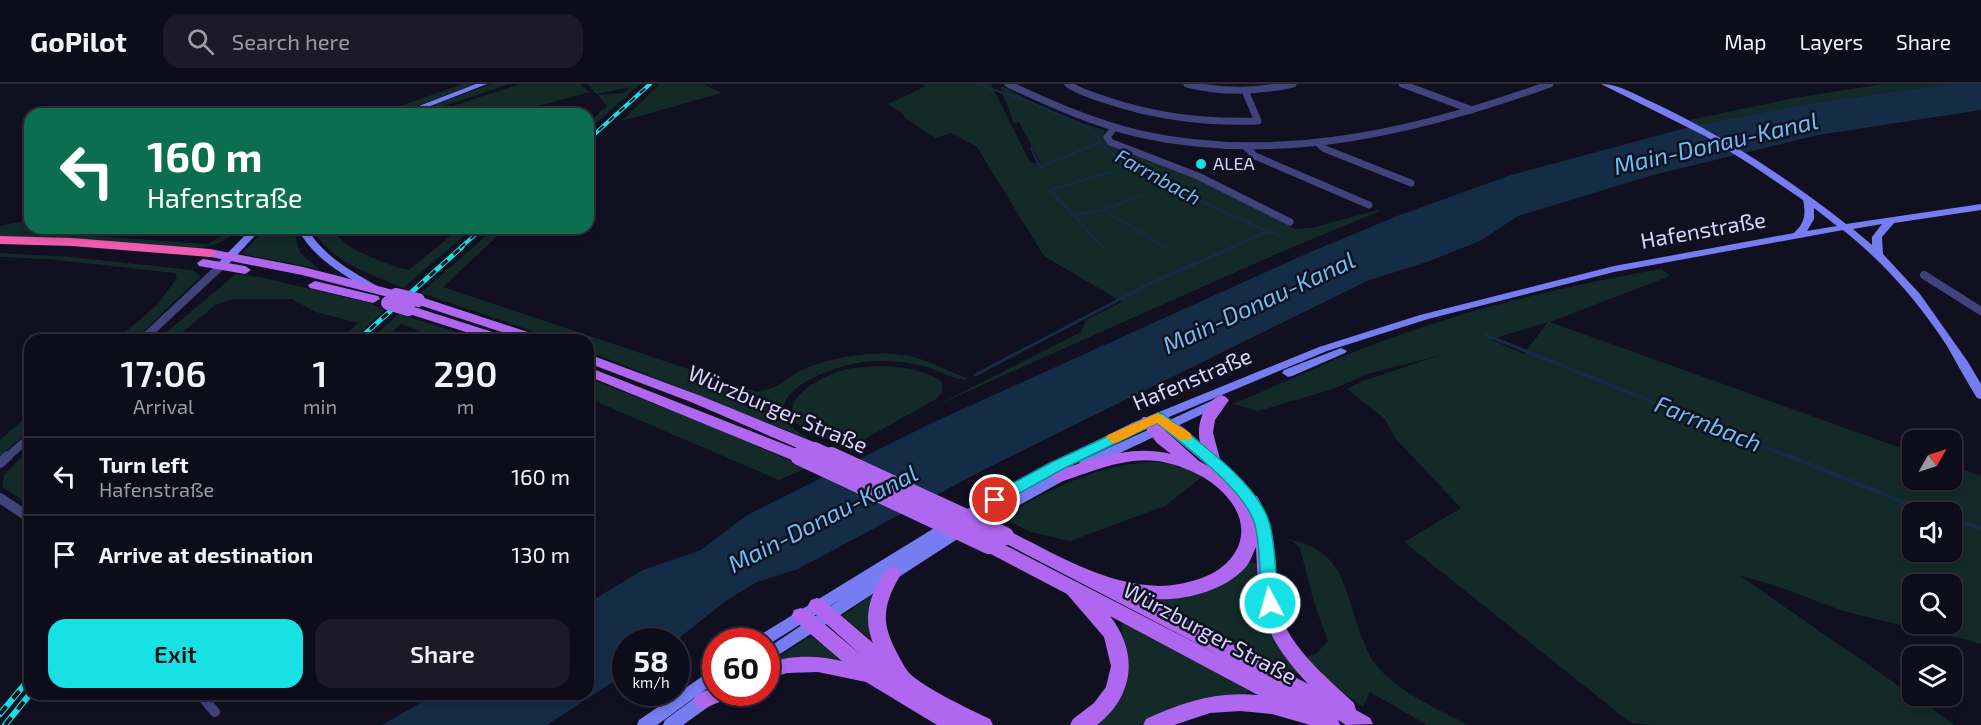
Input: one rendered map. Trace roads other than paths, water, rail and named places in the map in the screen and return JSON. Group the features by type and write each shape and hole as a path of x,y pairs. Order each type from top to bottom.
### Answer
{"highway":[{"path":"0,240 72,242 206,258"},
{"path":"0,249 206,258"}],"main road":[{"path":"418,108 483,84"},
{"path":"1605,84 1675,115 1726,144 1766,169 1845,227 1893,269 1962,361 1981,395"},
{"path":"1797,236 1811,218 1807,199"},
{"name":"Hafenstraße","path":"780,645 814,615 954,522 1055,467 1323,349 1437,315 1614,269 1845,227 1981,207"},
{"path":"1878,256 1877,237 1890,221"},
{"path":"225,262 251,234"},
{"path":"305,234 318,252 392,299"},
{"path":"206,258 296,280 413,304 517,334"},
{"path":"225,262 303,271 375,289"},
{"path":"413,304 488,334"},
{"name":"Hafenstraße","path":"780,632 892,574 969,527 1157,423 1222,400 1437,315"},
{"name":"Würzburger Straße","path":"594,360 696,399 815,449 997,540 1066,584 1323,721"},
{"name":"Würzburger Straße","path":"594,373 798,456 1097,582 1364,724"},
{"path":"1216,463 1206,441 1206,423 1211,411 1222,400"},
{"path":"1157,423 1216,463 1248,496 1262,523 1272,615 1281,635 1311,676 1364,724"},
{"path":"1157,423 1196,466"},
{"path":"1060,476 1102,462 1157,456 1196,466 1215,475 1230,488 1249,517 1251,530 1243,557 1228,573 1211,583 1181,592 1146,592 1097,582"},
{"path":"892,574 881,592 876,608 876,628 902,676"},
{"path":"1066,584 1104,622 1115,639 1121,660 1120,679 1111,698 1098,713 1080,725"},
{"path":"814,615 871,675 954,725"},
{"path":"814,615 938,704 983,725"},
{"path":"780,667 818,664 871,675"},
{"path":"645,725 702,683"},
{"path":"1153,725 1184,711 1231,702 1251,703 1323,721"},
{"path":"671,725 702,703"}],"street":[{"path":"1008,84 1071,115 1113,129 1186,143 1245,146 1318,143 1397,130 1472,110 1550,84"},
{"path":"1068,84 1144,112 1204,121 1258,121 1246,93"},
{"path":"1187,84 1218,91 1246,93 1293,84"},
{"path":"1401,84 1411,85 1472,110"},
{"path":"1113,129 1107,136 1110,142 1191,173 1290,222"},
{"path":"1318,143 1325,149 1411,183"},
{"path":"1245,146 1255,156 1370,205"},
{"path":"148,334 225,262"},
{"path":"1924,275 1981,311"},
{"path":"0,463 24,442"},
{"path":"0,498 24,514"},
{"path":"205,700 215,712"}],"water":[{"name":"Main-Donau-Kanal","path":"1949,84 1981,84 1981,110 1818,135 1653,175 1518,216 1480,241 1427,262 1369,280 985,469 798,569 757,582 727,600 690,629 612,628 612,682 594,694 594,599 643,570 701,550 747,515 932,423 1308,253 1397,216 1511,175 1693,126 1811,103"},
{"path":"425,700 585,700 547,725 382,725"}],"waterway":[{"name":"Farrnbach","path":"977,84 1030,102 1090,128 1101,142"},
{"path":"1031,148 1040,167 1101,142"},
{"name":"Farrnbach","path":"1101,142 1106,149 1161,184 1268,231"},
{"path":"1073,215 1050,190 1114,171"},
{"path":"1103,210 1142,195"},
{"path":"1073,215 1103,210"},
{"path":"1103,210 1165,247"},
{"path":"1073,215 1102,246"},
{"path":"1229,248 1268,231"},
{"name":"Farrnbach","path":"1268,231 1279,236"},
{"path":"975,375 1151,283 1233,247"},
{"name":"Farrnbach","path":"1486,335 1792,458"},
{"name":"Farrnbach","path":"1789,456 1903,502"},
{"name":"Farrnbach","path":"1962,522 1981,528"}],"railway":[{"path":"594,135 650,84"},
{"path":"460,248 476,234"},
{"path":"365,334 462,247"},
{"path":"0,714 24,685"},
{"path":"5,725 25,700"}],"place":[{"name":"ALEA","path":"1201,164"}]}
